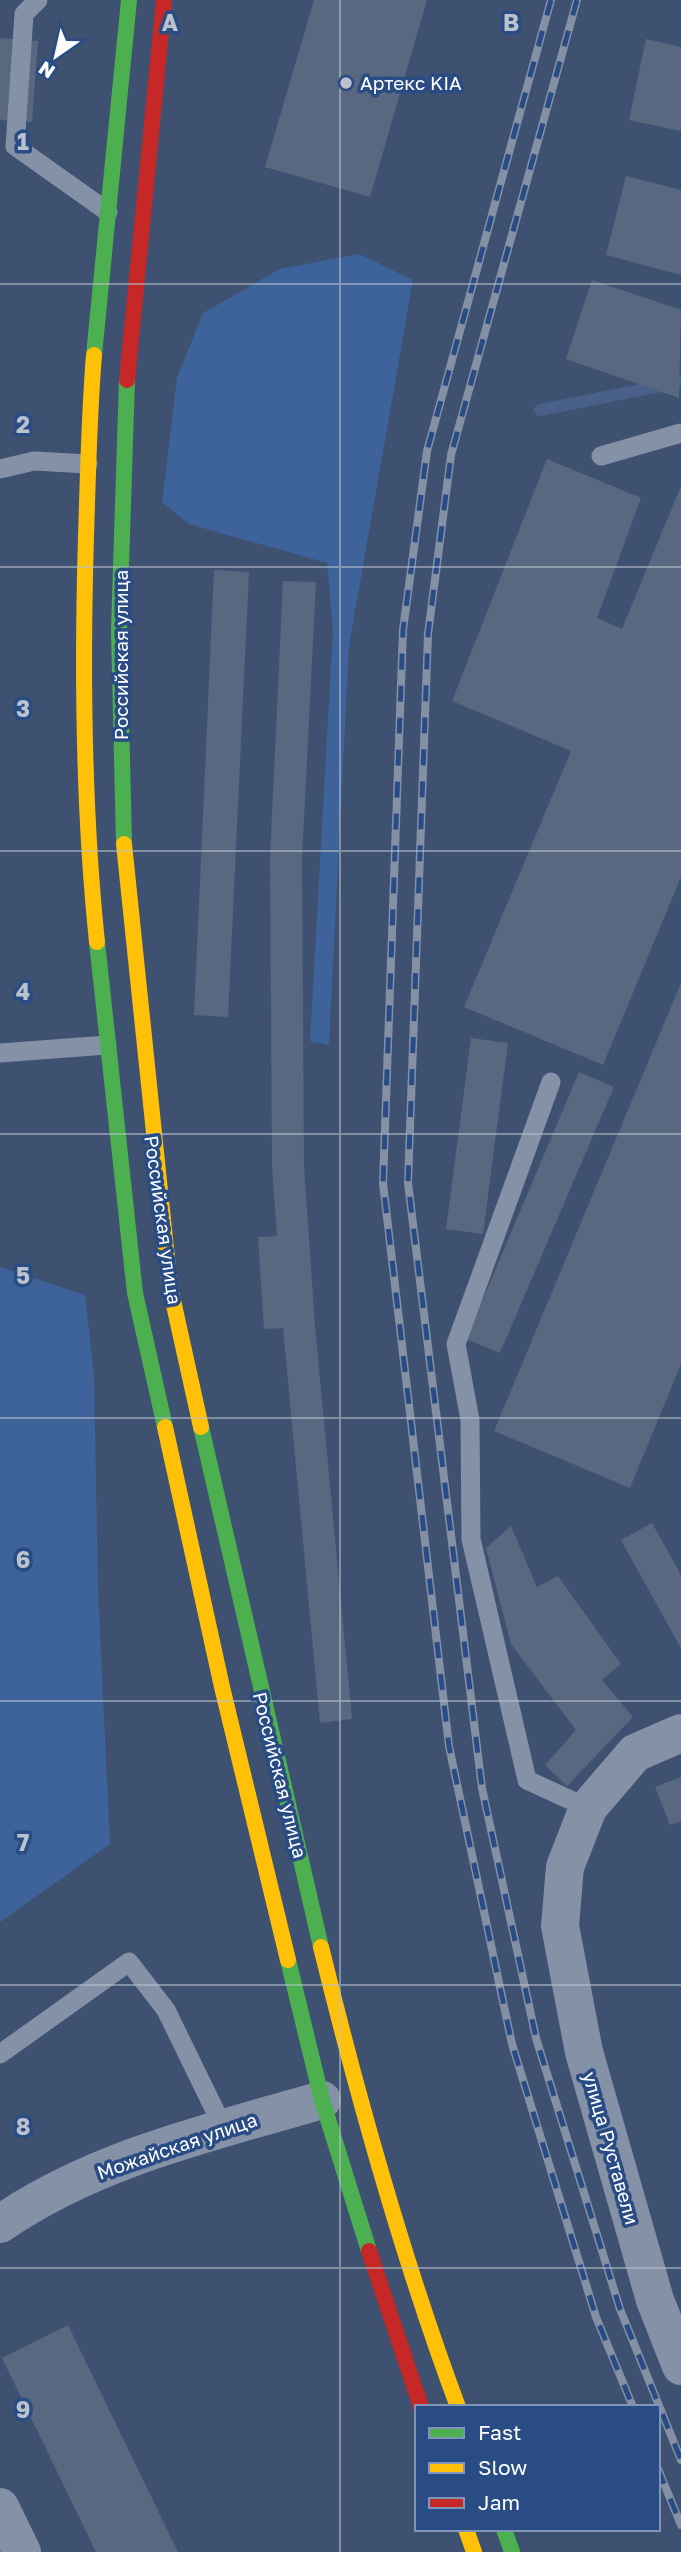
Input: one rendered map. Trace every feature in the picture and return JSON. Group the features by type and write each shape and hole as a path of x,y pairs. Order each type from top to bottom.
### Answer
{"main road":[{"name":"Российская улица","path":"129,0 90,400 83,630 89,866 135,1293 222,1687 322,2100 399,2348 420,2405"},
{"name":"Российская улица","path":"164,0 125,402 119,629 124,862 170,1287 257,1678 356,2091 432,2337 457,2405"},
{"path":"467,2531 474,2552"},
{"path":"505,2531 512,2552"}],"street":[{"name":"улица Руставели","path":"681,1733 635,1753 588,1808 565,1867 560,1926 584,2052 655,2300 681,2366"},
{"name":"Можайская улица","path":"0,2224 31,2203 119,2162 223,2127 322,2100"},
{"path":"0,2507 22,2552"}],"lane":[{"path":"38,0 24,14 15,146 108,212"},
{"path":"601,456 681,433"},
{"path":"0,468 34,461 88,464"},
{"path":"0,1053 107,1045"},
{"path":"551,1082 456,1344 470,1420 471,1539 527,1780 588,1808"},
{"path":"0,2054 129,1962 166,2010 223,2127"}],"shaded area":[{"path":"359,254 413,280 349,646 329,1045 310,1041 333,630 327,563 189,524 162,502 177,378 203,313 280,269"},
{"path":"0,1267 85,1295 94,1375 98,1589 110,1844 0,1922"}],"building":[{"name":"Артекс KIA","path":"314,0 427,0 370,197 265,167"},
{"path":"0,38 38,41 32,122 0,120"},
{"path":"646,39 681,47 681,131 629,120"},
{"path":"626,176 681,190 681,275 606,255"},
{"path":"592,280 681,310 679,398 566,359"},
{"path":"547,459 641,498 597,618 622,629 681,486 681,877 603,1065 464,1007 571,751 452,701"},
{"path":"214,570 249,572 228,1017 194,1015"},
{"path":"283,581 316,582 302,858 304,1165 315,1326 352,1719 320,1723 283,1328 264,1329 258,1237 277,1236 272,1166 270,857"},
{"path":"681,983 681,1364 630,1488 494,1431"},
{"path":"471,1038 508,1043 483,1234 446,1229"},
{"path":"579,1072 614,1087 500,1353 466,1339"},
{"path":"652,1523 681,1575 681,1648 621,1540"},
{"path":"511,1526 537,1587 558,1576 621,1664 602,1680 633,1717 567,1786 545,1765 576,1730 511,1644 486,1548"},
{"path":"681,1777 681,1821 670,1825 655,1787"},
{"path":"68,2325 178,2552 96,2552 2,2358"}],"waterway":[{"path":"540,410 681,382"}],"railway":[{"path":"551,0 427,451 403,630 383,1183 449,1746 512,2044 596,2317 632,2405"},
{"path":"577,0 451,455 428,634 408,1183 482,1788 536,2038 620,2309 659,2405"},
{"path":"660,2408 681,2460"},
{"path":"660,2474 681,2525"}],"traffic: fast":[{"path":"94,355 129,0"},
{"path":"124,844 119,629 127,380"},
{"path":"97,942 135,1293 165,1427"},
{"path":"201,1427 321,1947"},
{"path":"288,1960 322,2100 369,2251"},
{"path":"505,2531 512,2552"}],"traffic: slow":[{"path":"94,355 86,536 84,688 86,790 97,942"},
{"path":"124,844 170,1287 201,1427"},
{"path":"165,1427 222,1687 288,1960"},
{"path":"321,1947 383,2179 418,2294 457,2405"},
{"path":"467,2531 474,2552"}],"traffic: jam":[{"path":"127,380 164,0"},
{"path":"369,2251 420,2405"}],"place":[{"name":"Артекс KIA","path":"346,83"}]}
